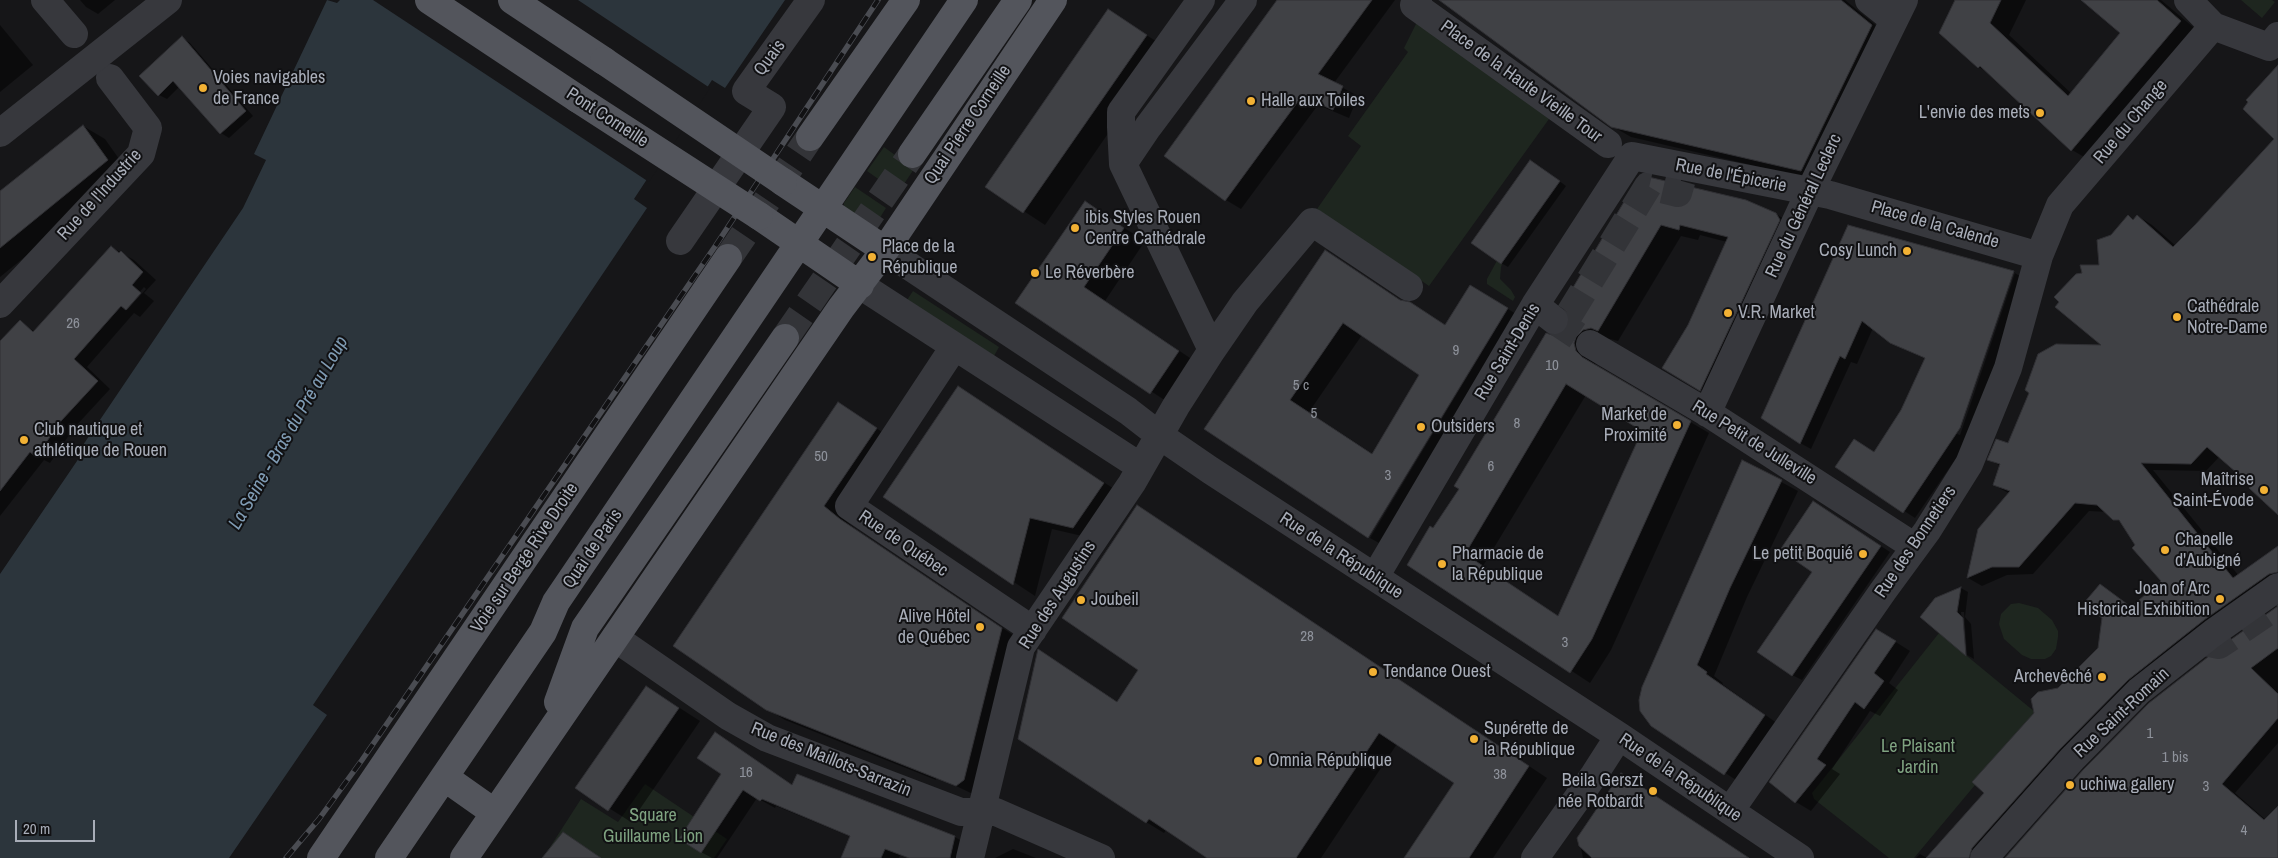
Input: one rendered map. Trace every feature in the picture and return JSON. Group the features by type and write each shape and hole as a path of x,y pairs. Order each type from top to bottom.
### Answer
{"main road":[{"name":"Pont Corneille","path":"429,0 554,84 793,238 860,285"},
{"path":"464,858 842,308 885,250 815,205 512,0"},
{"path":"810,137 906,0"},
{"path":"793,238 964,0"},
{"path":"997,0 905,149 1018,0"},
{"name":"Quai Pierre Corneille","path":"885,250 1053,0"},
{"name":"Quai de Paris","path":"389,858 543,632 556,602 793,238"},
{"name":"Voie sur Berge Rive Droite","path":"322,858 728,258"},
{"path":"543,632 571,610 778,332 586,628 545,739"},
{"path":"444,777 495,813"}],"street":[{"path":"45,0 74,34"},
{"path":"0,133 168,0"},
{"name":"Quais","path":"680,240 772,107 746,90 794,46 811,0"},
{"path":"1202,0 1121,112 1123,164 1209,344"},
{"path":"1123,164 1148,127 1243,0"},
{"name":"Place de la Haute Vieille Tour","path":"1418,0 1414,5 1620,150"},
{"path":"1869,0 1899,10"},
{"path":"2201,9 2269,47 2278,36"},
{"name":"Rue du Change","path":"2042,250 2060,205 2201,9"},
{"name":"Rue du Général Leclerc","path":"1707,413 1820,193 1899,10"},
{"name":"Rue de l'Industrie","path":"0,304 141,154 148,128 110,78"},
{"name":"Rue de l'Épicerie","path":"1620,150 1820,193"},
{"name":"Rue Saint-Denis","path":"1375,577 1545,312 1620,150"},
{"name":"Place de la Calende","path":"1820,193 2042,250"},
{"path":"1159,435 1209,344 1312,222 1408,287"},
{"name":"Rue de la République","path":"885,250 1128,411 1159,435 1619,736 1800,858"},
{"name":"Rue des Bonnetiers","path":"1730,811 1915,547 1969,464 2008,368 2042,250"},
{"path":"860,285 1141,467"},
{"name":"Rue Petit de Julleville","path":"1590,344 1707,413 1915,547"},
{"name":"Rue de Québec","path":"954,347 849,506 1033,630"},
{"name":"Rue des Augustins","path":"970,858 1021,647 1141,467 1159,435"},
{"name":"Rue Saint-Romain","path":"1984,858 2072,759 2139,692 2213,633 2278,586"},
{"name":"Rue des Maillots-Sarrazin","path":"615,638 728,716 767,738 961,812 996,812 1101,858"},
{"path":"1547,854 1619,736"}],"green space":[{"path":"2241,0 2272,0 2275,2 2262,18"},
{"path":"1421,14 1554,112 1429,286 1317,209 1361,146 1348,136 1408,52 1404,48"},
{"path":"884,147 914,169 898,193 867,171"},
{"path":"855,187 886,208 876,224 872,225 844,207 844,203"},
{"path":"1499,257 1503,261 1500,279 1511,290 1515,297 1513,301 1487,284 1487,279"},
{"path":"913,291 999,347 994,356 907,300"},
{"path":"2019,603 2038,608 2052,620 2058,631 2058,637 2056,649 2051,656 2045,659 2031,659 2022,655 2004,639 1999,624 2001,614 2011,604"},
{"name":"Le Plaisant Jardin","path":"1939,633 2035,712 1976,778 1975,785 1914,858 1889,858 1814,799 1812,793"},
{"name":"Square Guillaume Lion","path":"645,784 727,839 714,858 543,858 581,799 618,822"}],"water":[{"name":"La Seine - Bras du Pré au Loup","path":"327,0 337,3 340,0 785,0 725,88 712,80 634,199 647,208 313,705 327,715 229,858 0,858 0,574 77,461 83,451 81,448 243,208 266,160 254,154"}],"pier":[{"path":"373,0 578,0 710,88 649,182"}],"building":[{"name":"Halle aux Toiles","path":"1277,0 1372,0 1318,74 1343,86 1333,110 1302,96 1225,201 1164,156"},
{"path":"1439,0 1841,0 1872,25 1801,171 1611,127"},
{"path":"1955,0 2001,0 1990,23 2068,96 2120,33 2081,0 2157,0 2181,21 2071,151 1980,66 1978,68 1939,33"},
{"path":"1108,9 1147,35 1023,213 985,187"},
{"name":"Voies navigables de France","path":"182,36 246,111 220,134 173,81 158,96 139,76"},
{"name":"Cathédrale Notre-Dame","path":"2278,65 2278,515 2249,488 2252,486 2207,447 2191,464 2141,463 2233,578 2278,546 2278,572 2269,574 2204,620 2128,680 2060,749 1972,848 1969,858 1926,858 1984,793 1972,782 2034,713 2031,699 2038,692 2058,688 2098,648 2102,618 2083,604 2100,584 2131,607 2161,581 2132,548 2135,545 2119,520 2113,520 2097,505 2075,503 2019,567 1992,567 1967,578 1978,529 2010,491 1993,485 2000,464 1987,460 1996,439 2008,443 2029,393 2025,390 2038,354 2056,344 2101,345 2055,307 2059,302 2054,297 2076,274 2082,273 2080,265 2099,265 2097,240 2111,235 2128,215 2133,220 2137,215 2173,247 2195,225 2274,139 2243,109 2248,102 2246,100"},
{"path":"83,125 108,160 0,248 0,191"},
{"path":"1530,160 1560,181 1501,264 1471,243"},
{"path":"1640,175 1746,200 1776,213 1780,220 1700,391 1662,368 1688,325 1728,237 1680,225 1679,230 1661,225 1598,331 1591,328 1583,330 1576,337 1574,343 1576,351 1582,357 1691,421 1592,639 1570,673 1407,565 1430,526 1433,528 1459,489 1454,486 1546,333 1559,335 1567,329 1569,315 1562,306","holes":["1566,384 1642,431 1558,616 1465,554"]},
{"path":"1085,201 1124,228 1084,287 1179,351 1150,394 1015,303"},
{"path":"1848,225 2014,271 1960,428 1903,513 1835,467 1854,439 1874,452 1901,410 1925,358 1890,343 1862,321 1845,359 1840,356 1800,444 1761,418"},
{"path":"111,246 119,253 121,251 143,272 132,285 141,293 126,310 121,306 74,359 98,381 61,421 36,457 30,452 0,491 0,341 20,320 33,332"},
{"path":"1325,250 1400,300 1410,302 1445,325 1470,285 1508,308 1368,538 1204,429","holes":["1343,323 1419,375 1372,454 1290,400"]},
{"path":"958,386 1104,483 1073,528 1030,518 1013,585 883,497"},
{"path":"838,402 877,428 824,506 840,519 1002,628 964,780 956,786 766,710 673,646"},
{"path":"1742,460 1782,480 1730,588 1697,665 1707,672 1706,674 1765,715 1724,775 1651,726 1640,711 1639,700 1642,687"},
{"path":"1813,501 1881,546 1792,676 1757,652 1812,572 1780,550"},
{"path":"1137,505 1529,766 1469,858 1404,858 1454,783 1379,733 1296,858 1207,858 1149,819 1146,823 1018,739 1038,649 1117,702 1138,670 1062,618"},
{"path":"1961,587 1957,612 1963,618 1966,656 1920,617 1935,598"},
{"path":"2278,606 2278,648 2251,668 2278,694 2278,718 2222,784 2264,820 2278,806 2278,858 2005,858 2083,770 2149,703 2222,646"},
{"path":"1876,629 1896,641 1874,673 1884,681 1864,709 1855,702 1817,759 1826,765 1795,803 1769,782"},
{"path":"646,686 679,708 608,811 575,788"},
{"path":"715,732 792,785 797,774 955,836 950,858 909,858 885,849 881,858 841,858 850,836 762,799 760,801 743,790 701,853 679,839 721,774 697,758"},
{"path":"1621,773 1749,858 1592,858 1579,846 1577,838"},
{"path":"563,832 601,858 542,858"}],"tunnel":[{"path":"728,258 810,137"},
{"path":"785,338 912,154"},
{"path":"1567,311 1570,313 1648,186 1678,193 1682,179"},
{"path":"1554,320 1590,344"},
{"path":"2205,642 2219,645 2278,605"}],"railway":[{"path":"286,858 319,819 362,760 716,245 878,0"}],"place":[{"name":"Voies navigables de France","path":"203,88"},
{"name":"Halle aux Toiles","path":"1251,101"},
{"name":"L'envie des mets","path":"2040,113"},
{"name":"ibis Styles Rouen Centre Cathédrale","path":"1075,228"},
{"name":"Cosy Lunch","path":"1907,251"},
{"name":"Place de la République","path":"872,257"},
{"name":"Le Réverbère","path":"1035,273"},
{"name":"V.R. Market","path":"1728,313"},
{"name":"Cathédrale Notre-Dame","path":"2177,317"},
{"name":"Market de Proximité","path":"1677,425"},
{"name":"Outsiders","path":"1421,427"},
{"name":"Club nautique et athlétique de Rouen","path":"24,440"},
{"name":"Maîtrise Saint-Évode","path":"2264,490"},
{"name":"Chapelle d'Aubigné","path":"2165,550"},
{"name":"Le petit Boquié","path":"1863,554"},
{"name":"Pharmacie de la République","path":"1442,564"},
{"name":"Joan of Arc Historical Exhibition","path":"2220,599"},
{"name":"Joubeil","path":"1081,600"},
{"name":"Alive Hôtel de Québec","path":"980,627"},
{"name":"Tendance Ouest","path":"1373,672"},
{"name":"Archevêché","path":"2102,677"},
{"name":"Supérette de la République","path":"1474,739"},
{"name":"Omnia République","path":"1258,761"},
{"name":"uchiwa gallery","path":"2070,785"},
{"name":"Beila Gerszt née Rotbardt","path":"1653,791"}]}
